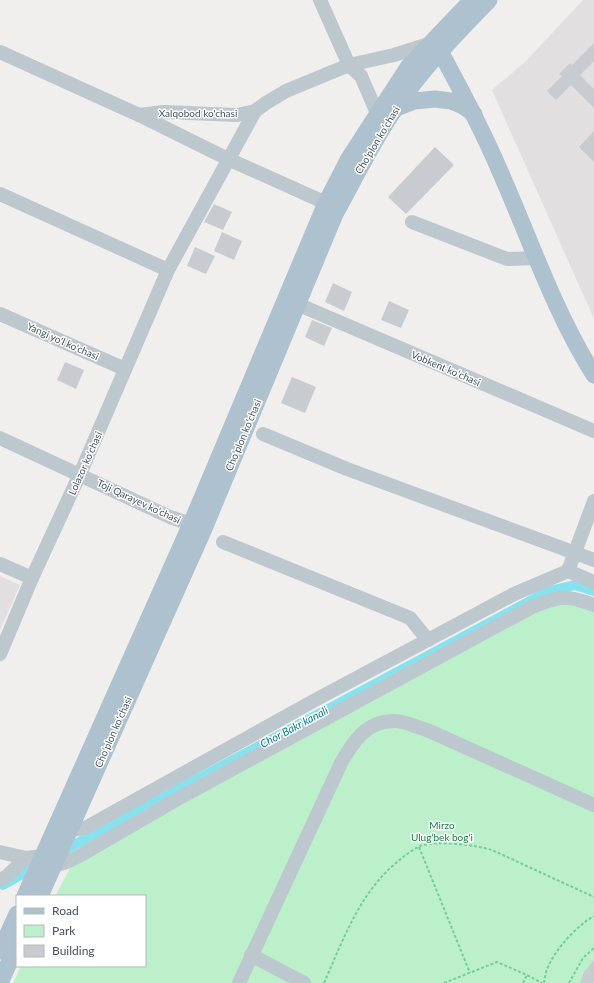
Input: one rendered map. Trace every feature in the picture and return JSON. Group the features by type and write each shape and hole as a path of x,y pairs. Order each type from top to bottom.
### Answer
{"main road":[{"name":"Choʻplon koʻchasi","path":"45,859 68,833 203,531 335,214 387,121 423,72 434,47 472,0"},
{"name":"Choʻplon koʻchasi","path":"32,892 191,524 326,203 348,160 377,113 409,66 434,47 489,0"},
{"path":"434,47 474,114 502,174 563,318 582,355 594,374"},
{"path":"396,108 414,101 435,99 451,101 464,106 474,114"},
{"path":"0,951 16,916"},
{"path":"0,983 16,948"}],"street":[{"path":"320,0 349,64 361,76 377,113"},
{"name":"Xalqobod ko'chasi","path":"140,115 164,112 237,114 255,111 286,91 349,64 434,47"},
{"path":"0,52 140,115 228,159 326,203"},
{"name":"Lolazor ko'chasi","path":"0,654 168,270 255,111"},
{"path":"0,194 168,270"},
{"path":"412,222 507,259 537,258"},
{"name":"Vobkent koʻchasi","path":"297,304 594,431"},
{"name":"Yangi yo'l ko'chasi","path":"0,314 125,369"},
{"path":"263,434 347,469 594,560"},
{"name":"Toji Qarayev ko'chasi","path":"0,438 170,517 191,524"},
{"path":"68,833 85,828 246,738 514,594 568,571 594,501"},
{"path":"223,542 410,618 428,640"},
{"path":"0,564 32,578"},
{"path":"568,571 594,582"},
{"path":"0,852 67,862 181,797 532,607 562,597 574,598 594,605"},
{"path":"239,983 251,954 341,763 352,744 365,730 393,721 408,724 426,730 594,804"},
{"path":"0,880 45,859"},
{"path":"251,954 304,983"}],"path":[{"path":"324,983 356,911 375,883 405,855 419,847 433,844 481,847 492,850 594,897"},
{"path":"419,847 470,973"},
{"path":"444,983 498,962 543,983 549,965 559,949 581,925 594,916"},
{"path":"569,983 583,958 594,948"},
{"path":"524,983 527,975"}],"shaded area":[{"path":"583,0 594,0 594,319 492,90 525,62"},
{"path":"0,576 20,585 0,630"}],"green space":[{"name":"Mirzo Ulugʻbek bogʻi","path":"557,601 594,608 594,983 13,983 21,967 146,967 146,895 56,895 72,865 107,844"}],"building":[{"path":"594,43 594,61 580,75 594,89 594,108 571,85 556,100 547,91 562,76 559,74 570,63 572,65"},
{"path":"594,131 594,162 579,147"},
{"path":"435,147 454,165 406,214 388,197"},
{"path":"214,204 232,212 223,230 204,222"},
{"path":"222,232 242,241 234,260 214,251"},
{"path":"195,247 215,256 206,274 187,266"},
{"path":"333,283 352,292 344,311 325,302"},
{"path":"389,301 409,310 401,328 381,320"},
{"path":"312,320 332,328 324,346 305,337"},
{"path":"65,362 84,370 76,389 57,380"},
{"path":"292,377 316,387 305,413 281,403"},
{"path":"594,960 594,983 580,983 584,972"}],"waterway":[{"name":"Chor Bakr kanali","path":"61,852 549,591 575,585 594,591"},
{"name":"Chor Bakr kanali","path":"3,885 38,865"}]}
